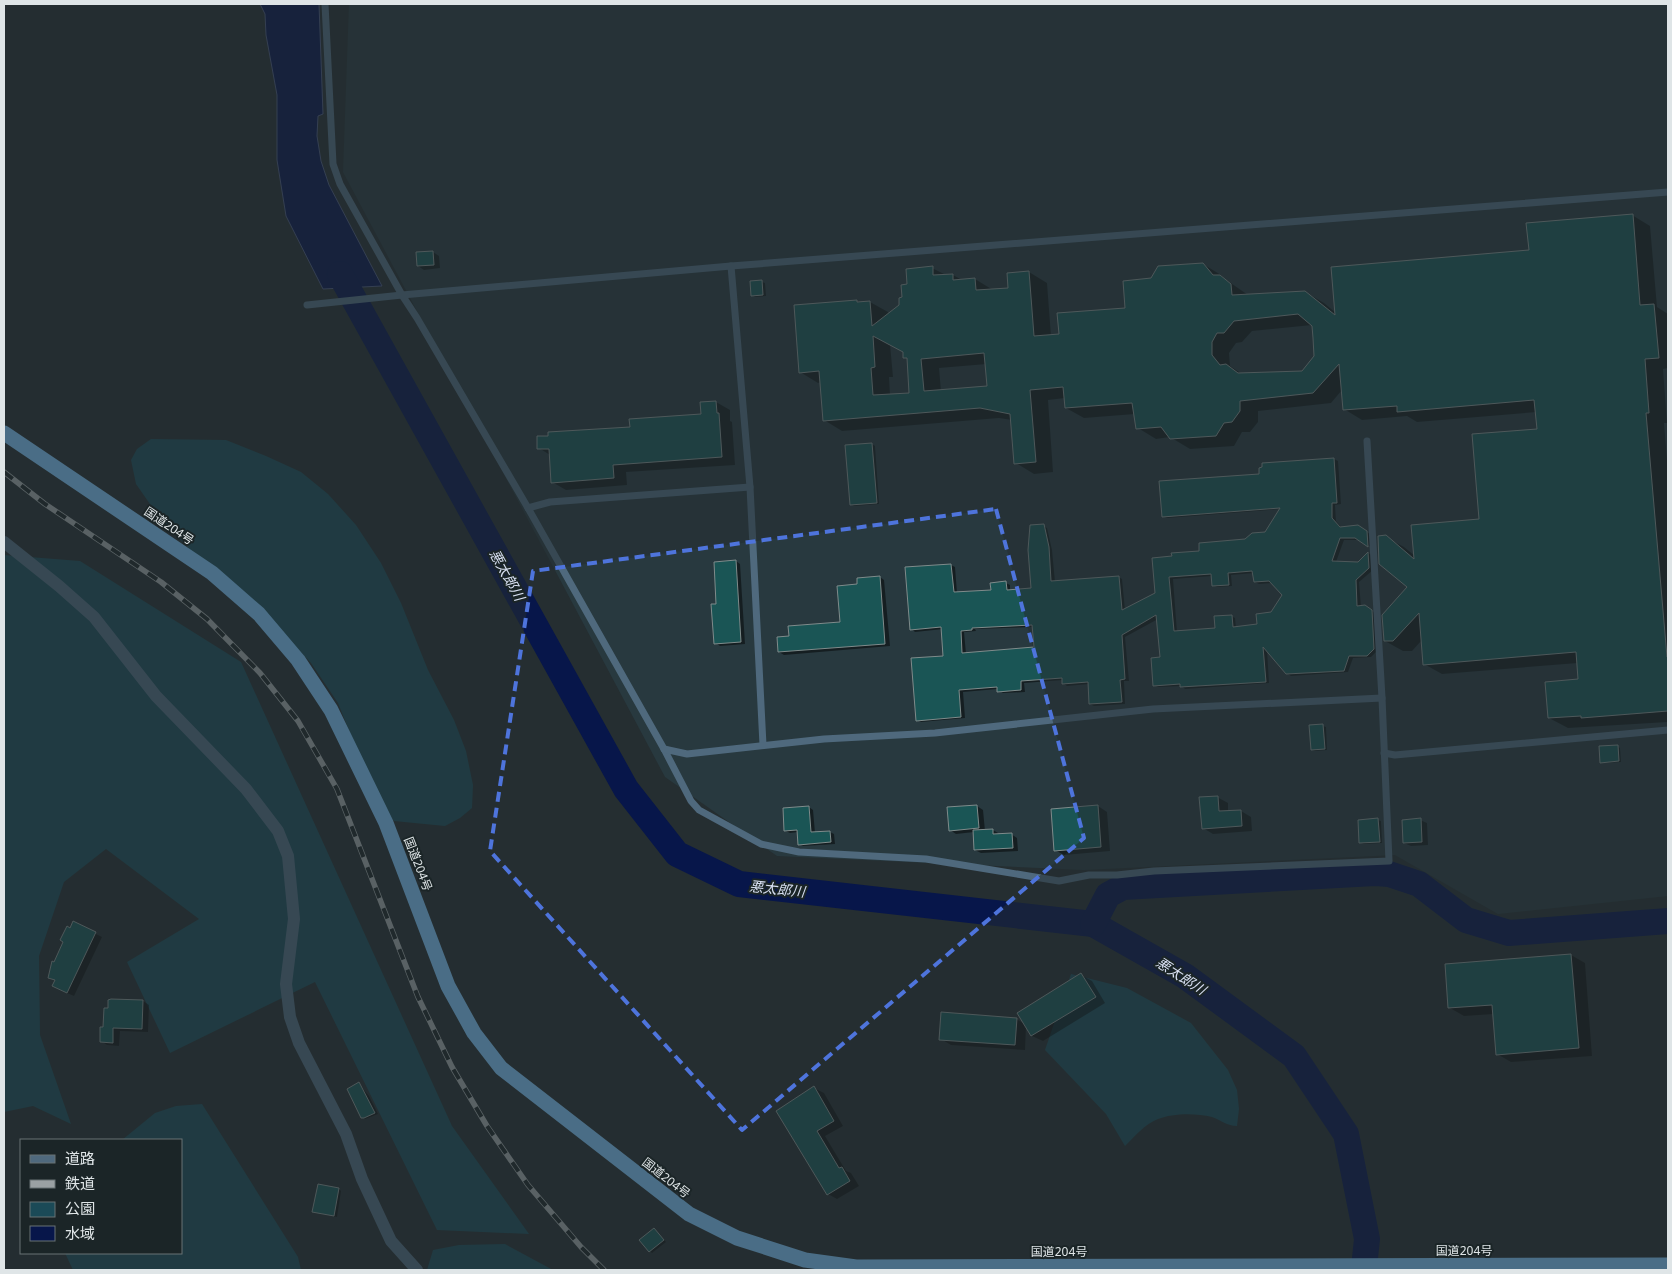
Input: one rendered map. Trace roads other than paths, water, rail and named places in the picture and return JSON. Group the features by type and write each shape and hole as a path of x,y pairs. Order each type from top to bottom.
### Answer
{"highway":[{"name":"国道204号","path":"4,433 212,573 259,614 298,660 331,710 386,823 448,986 474,1033 501,1068 689,1214 737,1238 804,1260 856,1267 1668,1265"}],"street":[{"path":"4,542 94,617 156,696 246,788 278,831 288,856 294,919 286,984 290,1017 298,1042 346,1134 362,1179 391,1241 417,1270"}],"lane":[{"path":"325,4 332,164 348,198 402,295 528,508 664,749 691,801 699,810 761,844 799,852 926,859 1060,881 1089,875 1117,875 1154,871 1389,861 1382,698 1367,441"},
{"path":"307,305 731,266 1668,192"},
{"path":"731,266 750,487 763,745"},
{"path":"528,508 550,502 750,487"},
{"path":"664,749 687,754 824,739 934,733 1153,709 1382,698"},
{"path":"1384,753 1395,755 1668,730"}],"water":[{"path":"260,4 319,4 323,114 318,116 317,136 321,161 329,185 382,286 323,289 286,216 277,160 277,95 266,35 265,14"}],"waterway":[{"name":"悪太郎川","path":"340,274 626,789 677,854 739,884 1093,924 1185,976 1294,1056 1346,1134 1367,1239 1365,1258"},
{"path":"1093,924 1108,895 1123,887 1375,873 1389,874 1419,884 1466,920 1509,933 1668,921"}],"railway":[{"path":"4,472 45,504 161,582 207,619 260,673 298,721 337,789 418,997 452,1067 487,1126 528,1185 581,1247 604,1270"}]}
